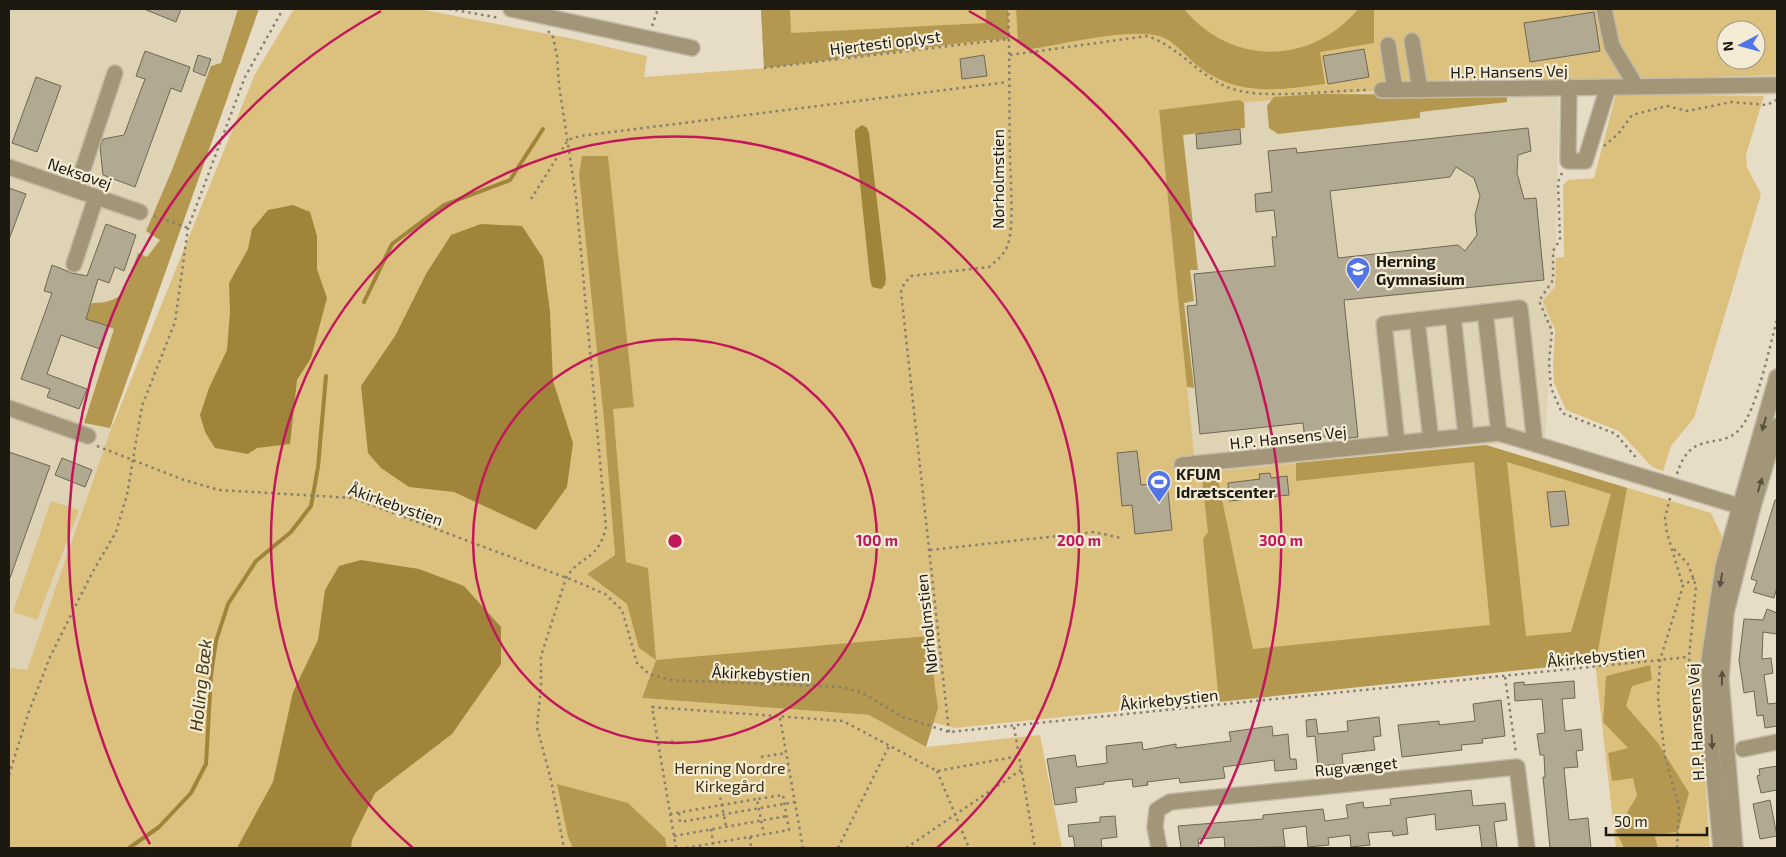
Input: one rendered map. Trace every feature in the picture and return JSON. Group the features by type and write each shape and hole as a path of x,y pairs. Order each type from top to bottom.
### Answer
{"street":[{"path":"1604,9 1612,46 1636,86"},
{"path":"507,14 692,48"},
{"path":"1412,41 1420,90"},
{"path":"1388,45 1389,90"},
{"path":"76,190 115,73"},
{"name":"H.P. Hansens Vej","path":"1389,90 1777,85"},
{"path":"1569,87 1568,161 1585,161 1608,87"},
{"name":"Neksøvej","path":"9,167 140,212"},
{"path":"74,264 96,197"},
{"path":"1397,443 1384,324 1520,308 1535,444"},
{"path":"1485,312 1499,433"},
{"path":"1453,316 1466,436"},
{"path":"1417,320 1431,440"},
{"name":"H.P. Hansens Vej","path":"1736,848 1721,679 1726,613 1746,508 1777,377"},
{"path":"9,408 88,436"},
{"name":"H.P. Hansens Vej","path":"1722,848 1712,753 1708,660 1723,567 1777,426"},
{"name":"H.P. Hansens Vej","path":"1182,465 1499,433 1746,508"},
{"path":"1743,749 1777,742"},
{"path":"1517,767 1527,848"},
{"name":"Rugvænget","path":"1159,848 1155,827 1157,810 1170,802 1517,767"}],"path":[{"path":"9,773 28,714 50,656 92,573 116,532 127,495 147,389 175,322 188,228 245,77 283,9"},
{"path":"449,9 507,14"},
{"path":"649,39 658,9"},
{"name":"Nørholmstien","path":"949,732 902,292 904,284 911,276 989,267 999,259 1007,247 1010,191 1008,9"},
{"path":"545,28 553,37 576,197 606,527 603,541 596,552 570,571 566,578 541,656 541,686 537,727 551,780 564,848"},
{"path":"1010,55 1147,36 1161,41 1194,68 1228,87 1282,94 1331,90 1389,90"},
{"name":"Hjertesti oplyst","path":"764,68 1009,39"},
{"path":"531,198 568,140 580,136 1008,82"},
{"path":"1585,161 1618,134 1632,115 1667,106 1687,112 1732,102 1767,105 1777,99"},
{"path":"1568,161 1558,182 1560,240 1553,251 1553,280 1539,301 1552,331 1549,362 1551,388 1562,413 1616,434 1654,480"},
{"path":"140,212 188,228"},
{"path":"1677,848 1679,807 1665,757 1658,698 1660,660 1683,586 1665,518 1681,461 1690,451 1704,442 1724,438 1738,431 1749,418 1777,320"},
{"name":"Åkirkebystien","path":"88,436 90,443 132,461 219,490 353,498 605,594 622,610 637,663 649,674 671,680 840,687 861,692 903,717 949,732 1689,657"},
{"path":"930,550 1094,532 1121,538"},
{"path":"1672,548 1688,564 1694,578 1683,586"},
{"path":"1505,676 1517,767"},
{"path":"676,848 652,707 780,718 843,721 937,771 1019,756"},
{"path":"780,718 803,848"},
{"path":"1014,726 1035,848"},
{"path":"658,744 676,741"},
{"path":"838,848 889,746"},
{"path":"760,758 786,753"},
{"path":"906,848 955,813 1022,770"},
{"path":"937,771 969,848"},
{"path":"720,791 726,827"},
{"path":"670,814 783,795 789,830 686,848"},
{"path":"758,799 764,835"},
{"path":"679,813 680,822 795,802"},
{"path":"674,836 787,816"},
{"path":"711,829 714,848"},
{"path":"750,837 751,848"}],"shaded area":[{"path":"9,9 258,9 101,418 113,423 27,670 10,669 9,671"},
{"path":"238,9 259,9 110,428 84,423 114,329 85,318 92,303 113,300 125,290 138,253 147,257 160,240 146,231 172,170 211,66 221,63"},
{"path":"761,9 790,9 791,33 986,23 986,9 1008,9 1009,39 987,40 764,68"},
{"path":"1016,9 1184,9 1203,28 1224,41 1247,49 1271,52 1295,49 1318,41 1339,28 1358,9 1374,9 1374,43 1320,52 1325,84 1258,89 1228,83 1213,76 1198,66 1170,41 1159,36 1146,34 1114,35 1031,49 1018,41"},
{"path":"1559,82 1555,287 1545,440 1196,473 1159,110 1441,85"},
{"path":"1320,94 1507,95 1507,102 1420,112 1420,118 1278,134 1269,128 1267,106 1274,97"},
{"path":"1240,100 1244,103 1245,128 1183,135 1198,270 1190,270 1194,301 1184,303 1194,388 1187,387 1159,110"},
{"path":"862,125 867,128 869,133 886,278 885,285 881,289 872,287 870,279 855,136 855,130"},
{"path":"582,156 608,156 634,407 613,409 626,562 648,568 656,660 639,648 627,604 587,574 615,555 604,420 579,174"},
{"path":"293,205 310,212 317,236 317,269 327,298 311,358 297,380 290,444 257,448 248,454 215,448 205,432 200,415 209,388 227,350 230,312 229,283 248,249 252,229 268,210"},
{"path":"481,224 522,226 543,258 550,312 553,381 573,443 567,487 536,530 454,492 409,487 381,468 368,453 361,386 395,336 426,274 451,235"},
{"path":"1486,445 1627,488 1596,662 1219,702 1203,539 1208,532 1202,478 1206,473 1217,475 1253,649 1490,625 1474,462 1296,481 1296,463","holes":["1507,462 1611,494 1571,632 1526,636"]},
{"path":"361,560 419,569 464,586 501,627 501,664 452,734 375,793 352,840 351,848 237,848 273,782 293,692 318,640 325,590 339,566"},
{"path":"928,636 938,708 926,747 869,715 642,698 656,660"},
{"path":"1650,665 1652,680 1632,686 1626,706 1658,743 1689,793 1678,832 1654,834 1658,848 1624,848 1616,831 1637,796 1633,778 1612,781 1608,753 1628,748 1603,722 1606,676"},
{"path":"557,784 628,803 665,838 667,848 573,848 568,837"}],"green space":[{"name":"Herning Nordre Kirkegård","path":"294,9 419,9 569,38 647,56 644,77 764,68 761,9 1777,9 1777,75 1441,85 1159,110 1196,473 1486,445 1711,513 1722,536 1705,626 1702,732 1710,848 1616,848 1595,662 956,728 656,660 642,698 869,715 926,747 1040,735 1062,848 9,848 9,671 10,668 27,670 111,429 255,74","holes":["612,514 622,600 587,574 615,555"]},
{"path":"1616,94 1764,96 1746,155 1747,167 1761,194 1694,418 1671,446 1663,471 1652,467 1619,431 1566,410 1554,383 1555,330 1543,301 1555,287 1556,258 1564,257 1563,185 1568,180 1594,178"},
{"path":"51,501 79,510 37,620 13,612"}],"building":[{"path":"144,9 181,9 176,22"},
{"path":"1594,12 1600,51 1530,62 1524,23"},
{"path":"1364,49 1369,77 1328,84 1323,56"},
{"path":"145,51 190,67 181,92 171,88 135,187 103,175 100,147 103,139 124,135 145,79 136,76"},
{"path":"198,55 211,59 205,76 193,71"},
{"path":"984,55 987,76 962,79 960,59"},
{"path":"36,77 61,86 37,152 12,143"},
{"name":"Herning Gymnasium","path":"1528,128 1531,151 1518,155 1517,173 1524,199 1536,198 1544,280 1344,300 1358,437 1333,440 1333,436 1305,439 1303,423 1200,434 1187,306 1197,305 1194,274 1275,266 1272,237 1277,237 1274,210 1256,212 1255,194 1272,192 1268,151 1296,148 1297,153","holes":["1456,167 1474,178 1480,196 1475,215 1477,235 1465,251 1458,245 1338,258 1330,191 1450,177"]},
{"path":"1240,129 1241,144 1197,149 1196,134"},
{"path":"9,188 26,194 10,237 9,237"},
{"path":"106,224 136,235 124,271 115,267 109,283 98,279 86,319 108,326 100,349 61,335 47,374 87,389 79,409 47,397 50,389 21,379 52,293 44,291 52,265 72,273 87,276"},
{"path":"1137,451 1141,485 1167,482 1172,530 1135,534 1132,505 1122,506 1117,453"},
{"path":"9,452 50,466 10,578 9,577"},
{"path":"62,458 92,470 85,487 55,475"},
{"path":"1270,473 1271,478 1287,476 1289,495 1229,501 1228,483 1260,479 1259,474"},
{"path":"1565,491 1569,525 1551,527 1547,492"},
{"path":"1775,500 1777,500 1777,587 1774,598 1753,592 1757,581 1751,579"},
{"path":"1767,609 1777,613 1777,634 1763,632 1762,659 1771,658 1773,673 1764,675 1768,704 1777,703 1777,726 1765,728 1763,715 1757,716 1754,691 1744,693 1739,660 1744,619 1763,620"},
{"path":"1574,681 1575,698 1562,699 1565,731 1581,729 1583,750 1576,751 1578,767 1564,768 1569,820 1588,818 1591,848 1550,848 1543,777 1545,777 1544,755 1540,755 1537,734 1545,733 1542,699 1515,701 1514,683 1524,682 1524,685"},
{"path":"1501,700 1505,736 1482,739 1483,743 1461,745 1462,750 1402,757 1398,725 1439,721 1439,725 1475,721 1473,704"},
{"path":"1379,717 1381,736 1373,737 1375,750 1342,754 1343,764 1318,766 1315,736 1307,737 1306,720 1316,719 1318,734 1348,731 1347,721"},
{"path":"1272,726 1273,736 1288,734 1290,759 1296,759 1297,769 1275,771 1274,760 1223,767 1225,778 1180,783 1179,778 1147,782 1148,785 1133,787 1132,779 1104,782 1104,784 1075,788 1077,802 1055,805 1047,759 1075,755 1077,767 1107,763 1106,746 1142,742 1143,750 1176,744 1176,748 1231,741 1229,732"},
{"path":"1777,766 1777,790 1761,793 1757,776 1760,775 1759,769"},
{"path":"1471,790 1473,806 1505,803 1507,820 1494,822 1497,848 1482,848 1479,825 1436,830 1435,814 1406,818 1408,834 1393,836 1392,831 1368,833 1370,845 1351,847 1350,835 1328,838 1329,845 1308,847 1306,826 1283,829 1285,847 1225,848 1224,837 1198,839 1199,848 1181,848 1178,826 1263,819 1263,815 1323,809 1325,821 1348,818 1346,805 1363,802 1364,808 1391,805 1390,799"},
{"path":"1770,800 1777,836 1760,839 1753,804"},
{"path":"1115,816 1117,837 1101,839 1102,848 1075,848 1073,836 1069,837 1068,825 1100,822 1100,817"}],"waterway":[{"name":"Holing Bæk","path":"364,302 392,244 444,205 510,180 543,129"},
{"name":"Holing Bæk","path":"129,848 159,827 191,793 206,764 211,675 216,641 228,604 256,561 291,532 311,506 318,467 326,376"}],"place":[{"name":"Herning Gymnasium","path":"1358,290"},
{"name":"KFUM Idrætscenter","path":"1159,503"}]}
